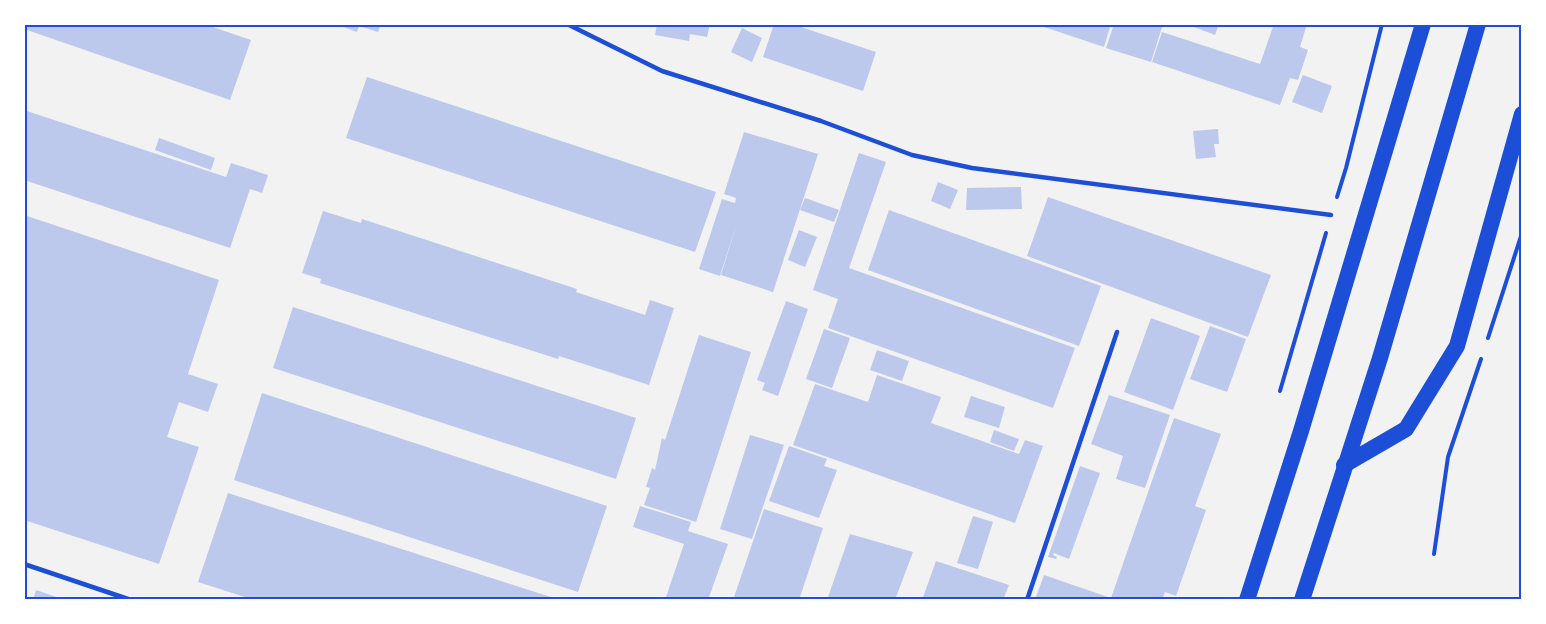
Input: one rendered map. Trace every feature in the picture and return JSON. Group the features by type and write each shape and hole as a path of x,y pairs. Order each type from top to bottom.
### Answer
{"highway":[{"path":"1247,600 1305,419 1423,24"},
{"path":"1302,600 1380,358 1478,24"},
{"path":"1344,465 1406,429 1457,346 1522,114"}],"lane":[{"path":"567,24 662,71 821,121 912,155 972,168 1331,215"},
{"path":"1027,600 1117,332"},
{"path":"24,564 131,600"}],"path":[{"path":"1485,346 1522,233"},
{"path":"1434,554 1448,457 1482,357"}],"building":[{"path":"24,24 204,24 251,40 230,100 24,29"},
{"path":"335,24 381,24 378,32 359,26 357,32"},
{"path":"657,24 710,24 707,37 690,34 689,41 655,35"},
{"path":"774,24 792,24 876,52 863,91 763,57"},
{"path":"1035,24 1111,24 1104,47"},
{"path":"1114,24 1163,24 1151,62 1106,48"},
{"path":"1186,24 1219,24 1215,35"},
{"path":"1274,24 1307,24 1300,47 1308,50 1298,80 1290,78 1280,105 1152,62 1162,32 1260,64"},
{"path":"742,28 762,38 752,62 731,52"},
{"path":"1303,75 1332,86 1322,113 1292,102"},
{"path":"367,77 716,192 695,252 346,138"},
{"path":"24,110 226,177 231,163 268,175 262,193 250,189 230,248 24,180"},
{"path":"1218,129 1219,144 1214,144 1216,157 1196,159 1193,131"},
{"path":"744,132 818,154 773,292 721,275 738,219 720,276 699,269 722,199 735,203 736,198 724,194"},
{"path":"159,138 215,158 211,170 155,150"},
{"path":"859,153 886,162 849,268 1075,348 1053,408 828,328 838,299 813,290"},
{"path":"938,182 958,190 950,209 931,201"},
{"path":"1021,187 1022,209 966,210 967,188"},
{"path":"1048,197 1271,275 1248,337 1027,256"},
{"path":"805,198 839,210 834,222 800,210"},
{"path":"889,210 1101,286 1079,346 868,270"},
{"path":"323,211 361,223 362,219 577,289 576,292 645,315 650,300 674,308 649,385 559,356 558,359 320,283 321,279 302,273"},
{"path":"24,215 219,280 188,374 218,384 208,412 179,402 167,437 199,447 159,564 24,520"},
{"path":"799,230 817,237 805,267 788,260"},
{"path":"786,301 808,309 778,396 762,390 765,383 757,380"},
{"path":"293,307 636,418 616,479 273,368"},
{"path":"1151,318 1200,336 1173,410 1124,392"},
{"path":"1210,326 1246,339 1227,392 1190,379"},
{"path":"824,329 850,338 832,388 806,379"},
{"path":"699,335 751,352 696,522 644,505 650,488 646,487 652,468 655,470 662,438 665,440"},
{"path":"877,350 909,361 902,381 870,370"},
{"path":"877,375 941,397 931,423 1019,454 1025,440 1043,446 1015,523 793,445 815,384 868,402"},
{"path":"262,393 607,506 578,592 234,480"},
{"path":"1109,395 1170,415 1145,488 1116,479 1123,456 1091,444"},
{"path":"971,396 1005,407 999,428 964,417"},
{"path":"1174,418 1221,434 1195,506 1206,510 1176,596 1165,592 1162,600 1035,600 1044,575 1111,598"},
{"path":"994,430 1019,439 1014,451 990,442"},
{"path":"750,435 784,445 752,539 720,529"},
{"path":"789,446 827,459 824,466 837,470 819,518 769,501"},
{"path":"1080,466 1100,473 1069,559 1054,553 1056,559 1048,557"},
{"path":"228,493 560,600 254,600 198,582"},
{"path":"640,506 691,522 688,531 728,544 708,600 665,600 684,544 633,527"},
{"path":"764,509 823,528 799,600 733,600"},
{"path":"973,516 993,522 978,569 957,563"},
{"path":"850,534 913,552 895,600 827,600"},
{"path":"936,561 1009,585 1003,600 991,598 991,600 922,600"},
{"path":"36,590 65,600 33,600"}]}
